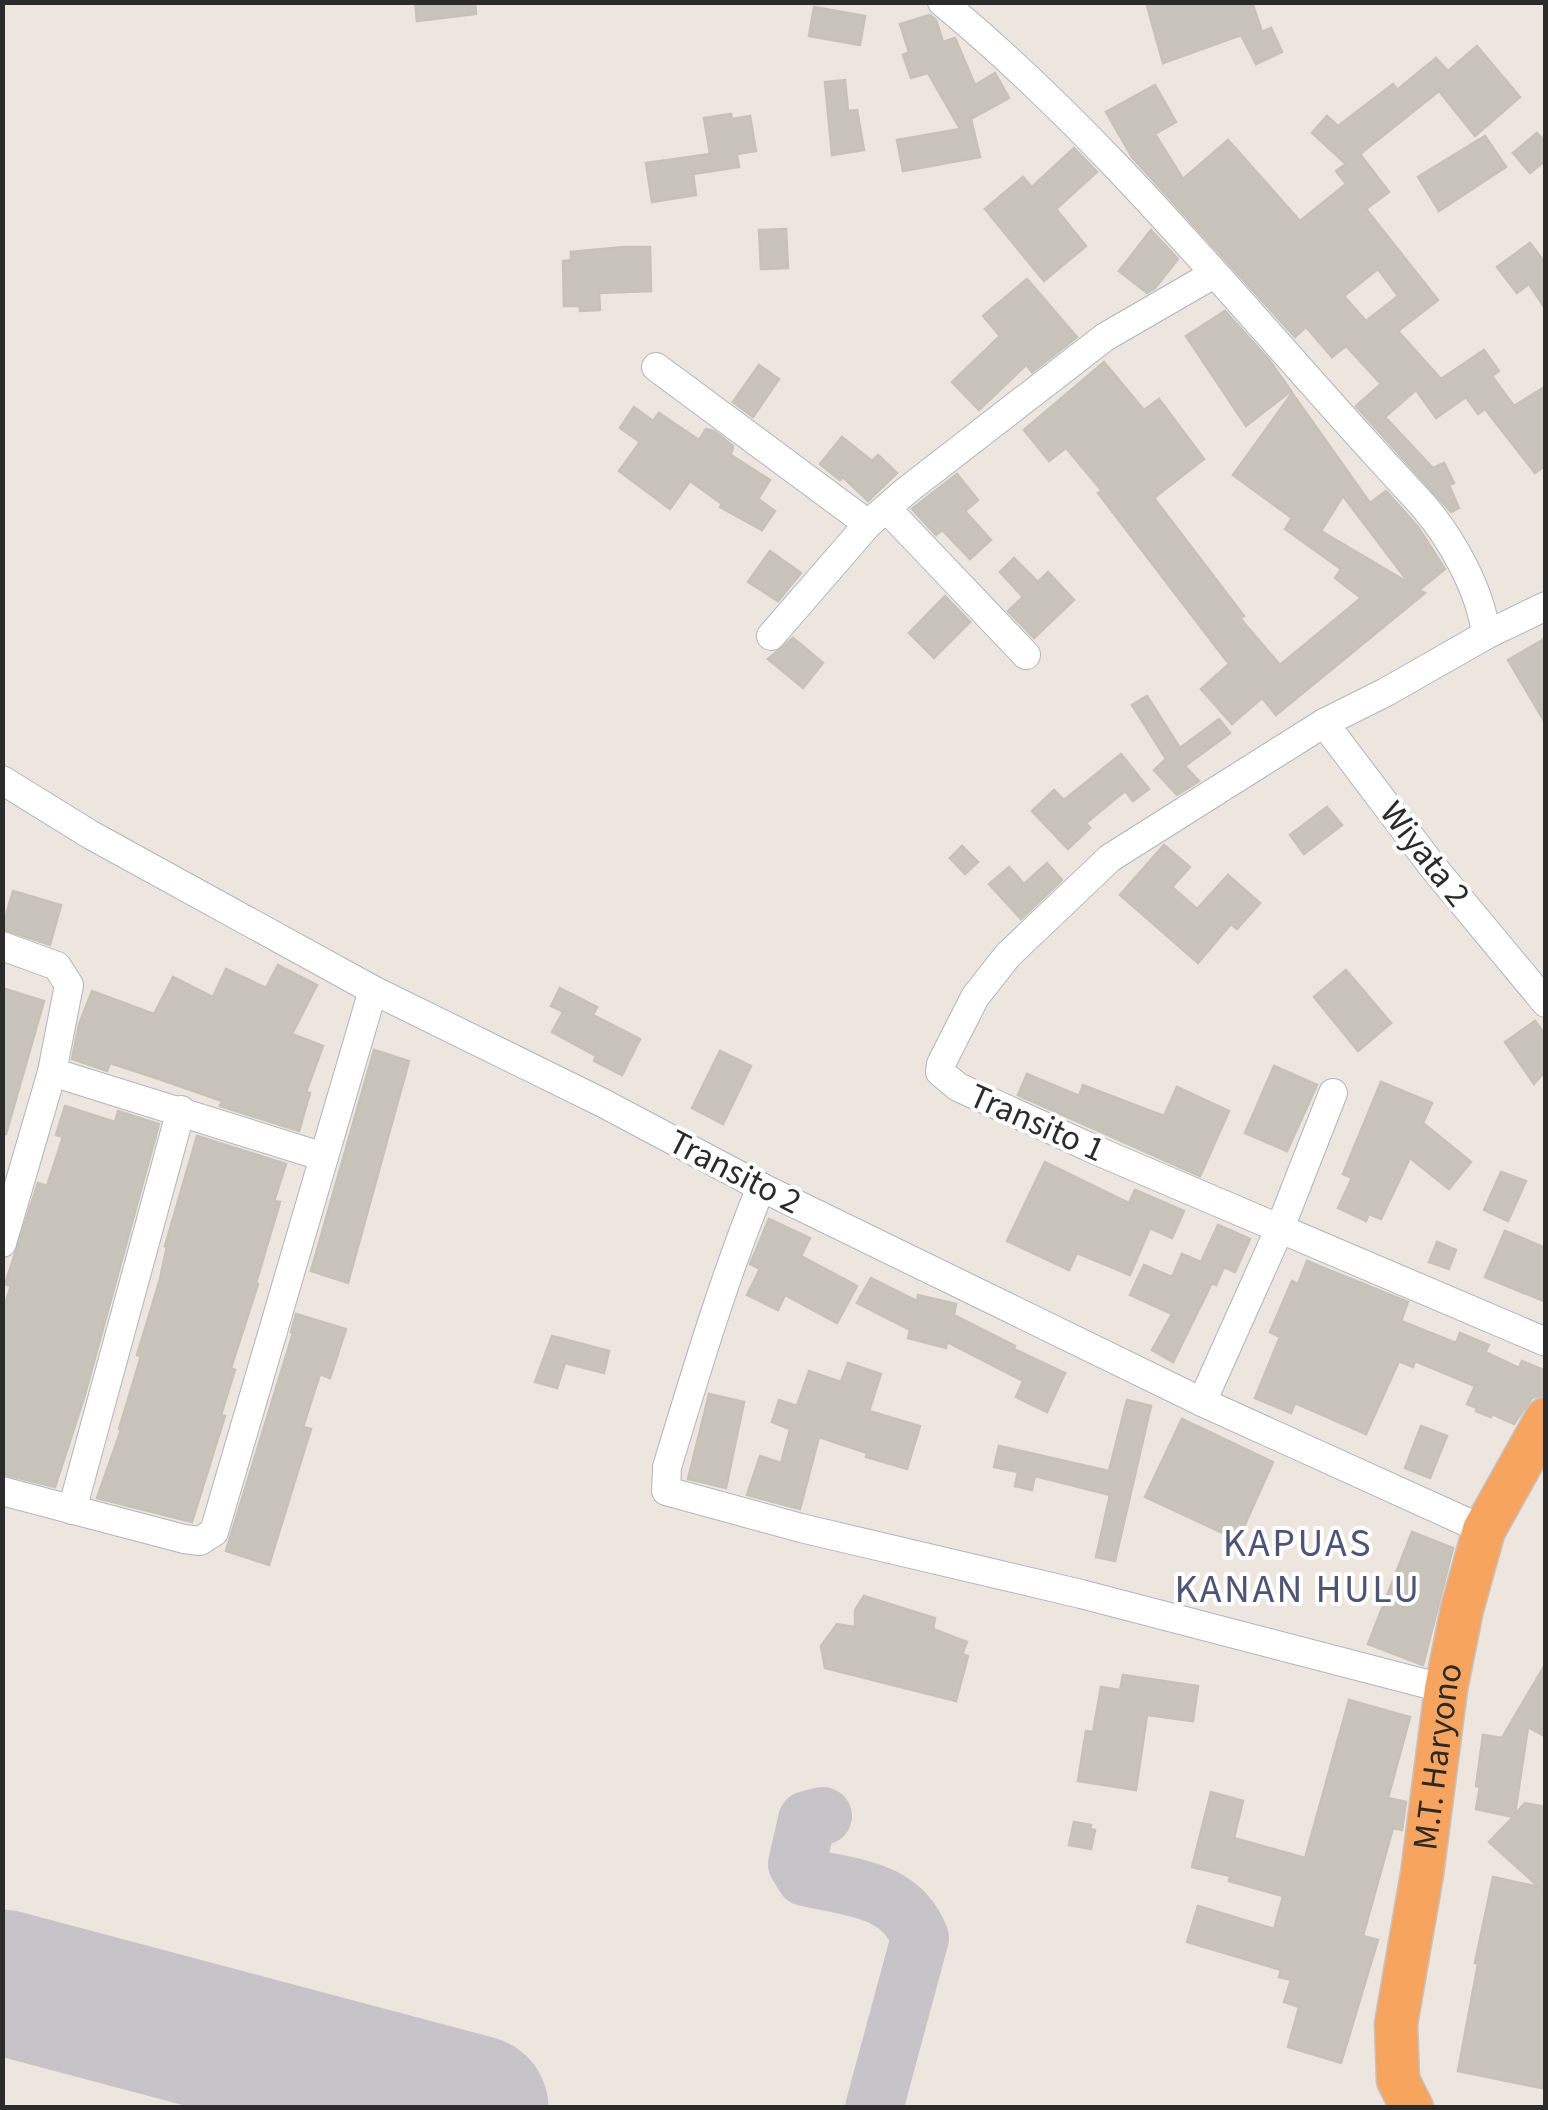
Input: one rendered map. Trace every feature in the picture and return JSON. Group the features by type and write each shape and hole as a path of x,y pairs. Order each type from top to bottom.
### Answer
{"highway":[{"name":"M.T. Haryono","path":"1412,2108 1398,2080 1396,2024 1422,1874 1446,1689 1462,1609 1484,1530 1546,1419"}],"street":[{"path":"942,2 1064,114 1154,206 1442,528 1484,616 1486,634"},
{"path":"771,636 878,516 996,419 1104,337 1214,274"},
{"path":"656,367 878,516 1026,654"},
{"path":"1312,731 1486,634 1546,606"},
{"name":"Wiyata 2","path":"1312,731 1434,867 1546,1004"},
{"name":"Transito 1","path":"1312,731 1110,858 1008,954 981,988 940,1072 976,1096 1546,1342"},
{"name":"Transito 2","path":"2,780 91,836 373,990 1202,1402 1484,1530"},
{"path":"2,946 58,966 69,984 52,1072 2,1243"},
{"path":"2,1491 184,1539 200,1542 214,1532 373,990"},
{"path":"52,1072 324,1158"},
{"path":"1202,1402 1280,1228 1333,1093"},
{"path":"72,1510 180,1110"},
{"path":"761,1186 711,1322 667,1467 666,1491 783,1524 1082,1594 1446,1689"}],"building":[{"path":"415,2 475,2 476,14 417,21"},
{"path":"1146,2 1252,2 1262,32 1271,28 1282,52 1256,64 1241,35 1163,63"},
{"path":"814,7 865,16 860,45 809,36"},
{"path":"930,15 936,20 943,42 955,38 975,85 995,73 1009,98 971,119 980,157 903,171 897,140 960,129 928,73 911,78 903,55 909,52 900,24"},
{"path":"1477,46 1520,97 1475,136 1439,91 1360,154 1389,192 1366,209 1438,300 1398,331 1441,379 1484,350 1499,371 1492,376 1514,406 1546,386 1546,465 1535,473 1485,409 1478,414 1466,397 1436,418 1416,390 1385,417 1433,468 1444,463 1454,483 1449,485 1459,508 1451,512 1356,406 1381,384 1346,346 1332,357 1306,327 1295,337 1132,157 1106,112 1155,85 1176,122 1155,134 1183,179 1228,140 1300,221 1346,184 1336,171 1346,164 1312,133 1327,116 1338,126 1393,84 1397,90 1436,58 1448,71","holes":["1378,269 1398,296 1366,321 1344,296"]},
{"path":"845,80 848,111 857,110 864,150 832,155 825,82"},
{"path":"731,114 732,119 750,116 756,151 737,154 739,167 693,174 696,195 652,202 646,163 710,154 704,118"},
{"path":"1537,133 1546,142 1546,160 1530,173 1513,153"},
{"path":"1485,136 1506,167 1439,211 1418,177"},
{"path":"1074,148 1097,172 1056,209 1086,246 1044,281 985,209 1023,177 1032,187"},
{"path":"786,229 788,268 761,269 759,230"},
{"path":"1151,230 1178,259 1147,293 1119,271"},
{"path":"1530,243 1546,264 1546,310 1529,284 1517,293 1497,267"},
{"path":"650,247 651,291 599,293 600,310 580,311 580,306 564,306 563,261 571,260 571,252"},
{"path":"1027,279 1077,337 1032,372 1026,365 979,410 952,382 1000,336 983,316"},
{"path":"1225,311 1291,391 1246,426 1186,336"},
{"path":"1104,362 1144,410 1159,399 1204,459 1154,498 1244,616 1240,618 1280,665 1361,598 1335,578 1341,569 1285,529 1292,518 1233,475 1292,393 1370,503 1386,491 1418,527 1445,569 1419,590 1425,593 1276,715 1262,698 1232,724 1201,689 1229,664 1066,448 1049,461 1024,430","holes":["1343,496 1409,583 1321,531"]},
{"path":"759,365 779,379 753,417 733,402"},
{"path":"634,407 653,421 659,413 699,440 706,429 714,431 733,446 731,455 770,480 758,499 775,511 762,530 720,507 722,504 690,481 670,509 619,471 640,442 620,428"},
{"path":"842,437 872,461 878,455 897,473 868,501 843,477 840,480 820,464"},
{"path":"957,474 978,500 965,511 991,540 970,559 942,530 936,535 912,509"},
{"path":"770,551 801,573 778,601 748,582"},
{"path":"1014,558 1038,582 1048,572 1074,600 1034,638 1008,611 1023,597 1000,572"},
{"path":"945,596 970,622 934,658 909,633"},
{"path":"793,638 823,663 803,688 768,659"},
{"path":"1546,638 1546,724 1508,660"},
{"path":"1147,696 1180,748 1219,719 1230,733 1185,766 1199,781 1177,795 1154,770 1166,759 1132,705"},
{"path":"1121,754 1149,789 1133,801 1125,791 1086,823 1090,828 1068,849 1032,811 1054,790 1064,800"},
{"path":"1327,807 1342,825 1304,854 1290,835"},
{"path":"1164,845 1190,867 1172,887 1197,909 1228,875 1260,903 1237,929 1231,924 1198,963 1120,895"},
{"path":"962,846 978,862 965,874 950,858"},
{"path":"1047,863 1062,880 1021,919 989,884 1009,867 1024,884"},
{"path":"13,891 61,905 50,945 2,929"},
{"path":"278,965 317,985 292,1034 323,1046 306,1092 310,1093 299,1131 220,1106 222,1101 110,1063 107,1071 72,1059 79,1024 92,991 154,1014 173,977 213,997 226,969 266,988"},
{"path":"1346,970 1391,1023 1358,1051 1314,997"},
{"path":"2,988 44,1001 6,1134 2,1133"},
{"path":"560,988 597,1007 593,1015 640,1039 622,1075 552,1032 563,1012 551,1006"},
{"path":"1535,1021 1546,1036 1546,1070 1534,1084 1505,1042"},
{"path":"374,1050 409,1061 348,1283 311,1271"},
{"path":"720,1051 751,1066 723,1124 692,1108"},
{"path":"1274,1066 1317,1085 1287,1151 1245,1133"},
{"path":"1027,1074 1079,1096 1083,1085 1164,1116 1177,1087 1229,1111 1200,1176 1018,1095"},
{"path":"1381,1082 1432,1103 1423,1123 1471,1162 1449,1189 1410,1158 1381,1219 1369,1214 1366,1221 1338,1208 1352,1178 1343,1174"},
{"path":"65,1106 115,1122 118,1111 159,1124 84,1398 55,1487 2,1474 2,1313 11,1286 5,1284 38,1183 47,1186 63,1137 56,1135"},
{"path":"197,1136 286,1164 274,1201 280,1202 258,1284 231,1368 235,1370 221,1415 225,1416 192,1522 97,1498 121,1430 165,1246"},
{"path":"1045,1162 1129,1203 1135,1190 1184,1211 1172,1238 1150,1228 1130,1275 1077,1253 1069,1270 1007,1241"},
{"path":"1501,1172 1526,1181 1508,1221 1484,1210"},
{"path":"769,1219 810,1238 801,1256 857,1286 837,1323 785,1295 778,1310 747,1295 760,1269 750,1264"},
{"path":"1218,1225 1250,1239 1235,1272 1224,1267 1216,1285 1212,1283 1173,1362 1152,1350 1172,1314 1130,1295 1144,1265 1172,1277 1182,1254 1201,1262"},
{"path":"1505,1231 1546,1248 1546,1302 1485,1277"},
{"path":"1437,1242 1456,1250 1449,1269 1429,1262"},
{"path":"1307,1261 1408,1302 1401,1321 1456,1343 1460,1333 1489,1345 1485,1352 1519,1368 1522,1361 1546,1371 1546,1394 1532,1398 1514,1424 1467,1404 1475,1386 1415,1361 1413,1367 1399,1361 1366,1434 1295,1403 1291,1413 1255,1398 1280,1337 1270,1332 1292,1281 1298,1284"},
{"path":"871,1278 917,1301 918,1295 956,1304 954,1315 1065,1373 1047,1412 1016,1397 1023,1381 947,1342 946,1348 908,1338 910,1330 857,1303"},
{"path":"296,1314 346,1329 330,1378 320,1374 303,1427 311,1429 269,1565 226,1551"},
{"path":"552,1336 609,1351 604,1373 565,1363 557,1388 535,1382"},
{"path":"848,1363 881,1374 869,1411 920,1426 907,1469 819,1437 800,1509 747,1495 760,1456 781,1463 790,1429 772,1422 779,1400 797,1406 809,1371 841,1382"},
{"path":"709,1394 744,1402 726,1488 688,1479"},
{"path":"1127,1400 1151,1406 1115,1561 1096,1557 1110,1495 1035,1476 1032,1490 1015,1486 1018,1472 994,1467 999,1446 1109,1471"},
{"path":"1182,1419 1273,1462 1238,1540 1145,1497"},
{"path":"1421,1426 1447,1436 1430,1478 1405,1468"},
{"path":"1412,1532 1453,1548 1423,1665 1368,1644"},
{"path":"864,1596 935,1618 933,1629 967,1642 962,1654 968,1656 956,1701 825,1668 821,1646 837,1624 855,1627 855,1610"},
{"path":"1546,1663 1546,1737 1528,1727 1515,1814 1525,1803 1546,1807 1546,2089 1458,2071 1493,1877 1539,1887 1489,1842 1513,1817 1476,1809 1483,1735 1502,1738"},
{"path":"1123,1675 1198,1686 1193,1721 1147,1715 1136,1790 1078,1781 1086,1731 1093,1732 1101,1687 1120,1690"},
{"path":"1349,1700 1410,1717 1388,1798 1406,1802 1402,1830 1393,1828 1363,1936 1378,1940 1341,2063 1288,2047 1299,2007 1284,2002 1291,1980 1279,1977 1281,1970 1187,1942 1198,1906 1274,1929 1283,1896 1192,1867 1211,1792 1243,1801 1234,1838 1305,1858"},
{"path":"1074,1822 1091,1825 1090,1829 1095,1830 1091,1849 1069,1845"}],"taxiway":[{"path":"823,1816 807,1820 797,1864 805,1877 857,1888 887,1900 911,1921 920,1938 874,2108"}],"runway":[{"path":"2,1982 476,2108"}],"district":[{"name":"KAPUAS KANAN HULU","path":"1298,1566"}]}
